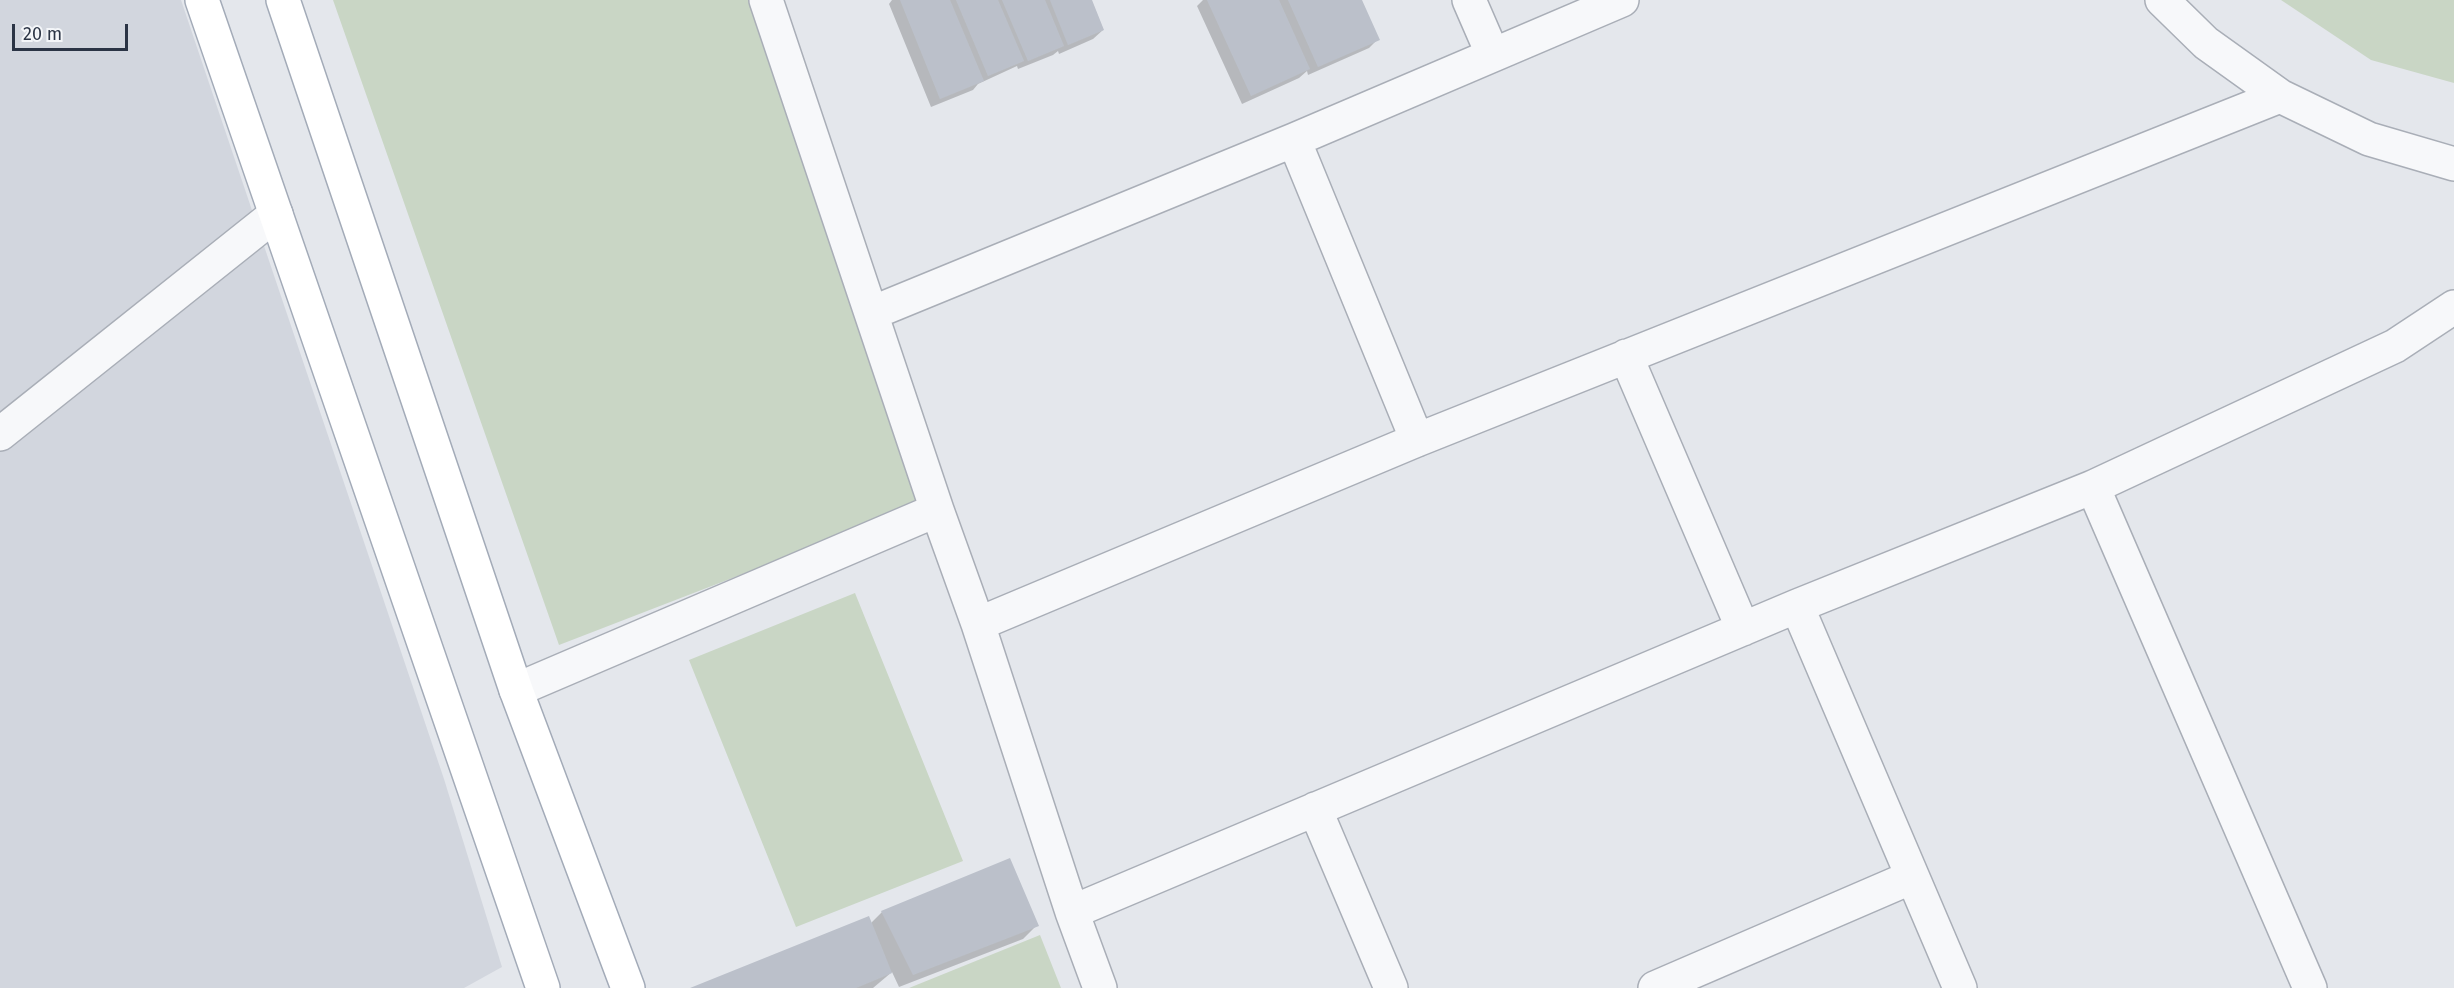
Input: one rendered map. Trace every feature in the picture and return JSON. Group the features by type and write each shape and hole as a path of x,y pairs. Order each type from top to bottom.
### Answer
{"main road":[{"path":"202,0 543,988"},
{"path":"283,0 516,690 628,988"}],"street":[{"path":"1469,0 1492,53"},
{"path":"872,313 1294,140 1492,53 1622,0"},
{"path":"2162,0 2206,43 2280,96 2369,139 2454,164"},
{"path":"776,3 872,313 937,510 978,624 1072,912 1100,988"},
{"path":"978,624 1417,440 2280,96"},
{"path":"1294,140 1417,440"},
{"path":"0,434 276,214"},
{"path":"1072,912 1797,606 2093,487 2394,346 2454,307"},
{"path":"1626,356 1743,629"},
{"path":"2093,487 2310,988"},
{"path":"516,690 937,510"},
{"path":"1797,606 1960,988"},
{"path":"1315,809 1391,988"},
{"path":"1655,988 1911,877"}],"shaded area":[{"path":"0,0 181,0 444,779 502,967 464,988 0,988"}],"green space":[{"path":"333,0 760,0 937,499 559,645"},
{"path":"2281,0 2454,0 2454,83 2371,60"},
{"path":"855,593 963,861 796,927 689,660"},
{"path":"1040,935 1061,988 909,988"}],"building":[{"path":"900,0 950,0 984,81 940,99"},
{"path":"956,0 998,0 1024,61 988,76"},
{"path":"1002,0 1045,0 1064,46 1028,61"},
{"path":"1050,0 1092,0 1104,30 1068,45"},
{"path":"1207,0 1279,0 1310,69 1251,96"},
{"path":"1288,0 1362,0 1380,40 1318,67"},
{"path":"1010,858 1039,926 913,975 881,911"},
{"path":"869,916 892,973 856,988 690,988"}]}
